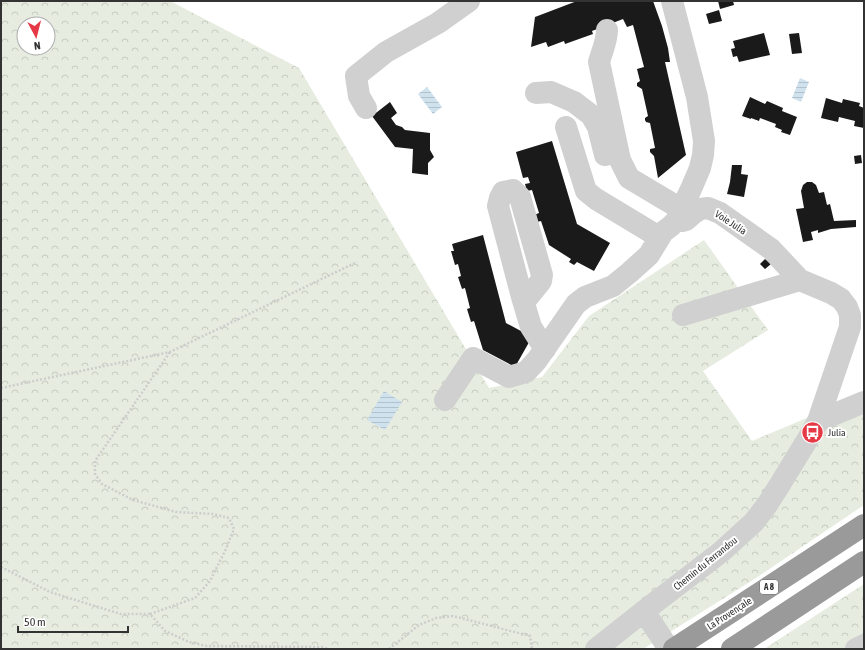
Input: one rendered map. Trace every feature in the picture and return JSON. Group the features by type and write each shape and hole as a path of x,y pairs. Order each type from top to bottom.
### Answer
{"highway":[{"name":"La Provençale","path":"674,649 864,525"},
{"path":"732,649 864,562"}],"street":[{"path":"366,108 359,96 356,76 386,52 438,23 469,1"},
{"path":"445,400 474,358 509,376 526,372 538,360 576,304 585,297 613,286 629,273 649,255 663,232 671,226 680,214 700,168 704,141 697,97 672,1"},
{"path":"606,30 607,38 599,62 620,160 629,178"},
{"path":"536,93 551,92 574,102 591,115 598,127 605,154 613,170 629,178 680,214"},
{"path":"566,127 586,191 596,199 659,238"},
{"name":"Voie Julia","path":"680,214 682,221 686,220 694,213 708,208 720,213 771,250 800,280 831,293 841,299 847,307 850,315 850,327 818,421"},
{"path":"683,315 800,280"},
{"path":"524,302 531,327 545,349"},
{"path":"818,421 864,402"},
{"name":"Chemin du Ferrandou","path":"596,649 647,616 754,522 767,505 818,421"},
{"path":"647,616 669,649"},
{"path":"856,649 864,645"}],"path":[{"path":"1,388 170,352 357,262"},
{"path":"1,567 50,592 121,614 150,614 195,598 210,581 234,529 229,518 212,514 176,512 133,500 102,484 95,474 95,460 170,352"},
{"path":"150,614 165,631 189,642 207,646 322,647 328,649"},
{"path":"389,649 419,625 436,618 453,616 530,636 532,649"}],"green space":[{"path":"1,1 170,1 299,68 489,388 542,377 589,316 704,240 768,330 703,371 752,441 864,394 864,505 756,578 643,649 1,649"},
{"path":"864,584 864,649 764,649"}],"water":[{"path":"800,78 809,82 801,102 792,98"},
{"path":"427,87 442,107 433,114 418,94"},
{"path":"384,391 402,402 385,430 367,420"}],"building":[{"path":"577,1 653,1 668,48 670,62 665,62 686,155 658,178 654,156 650,152 650,149 655,148 650,123 646,122 645,120 648,116 642,89 637,86 637,83 640,81 637,69 644,67 633,25 627,27 623,19 592,31 593,34 565,44 564,41 548,47 546,42 531,47 535,17"},
{"path":"718,1 733,1 734,5 720,9"},
{"path":"719,10 722,21 709,24 706,14"},
{"path":"764,33 770,55 739,62 737,56 733,57 731,49 735,48 733,41"},
{"path":"799,33 802,53 792,54 789,34"},
{"path":"750,97 765,104 767,101 783,108 782,111 797,117 790,135 781,132 782,130 775,127 776,124 760,118 759,121 742,116"},
{"path":"826,98 842,103 843,99 860,103 859,106 864,108 864,128 854,126 855,121 839,117 838,122 821,118"},
{"path":"390,102 397,113 391,118 396,125 405,130 430,133 430,150 434,157 428,163 428,175 412,173 413,149 395,147 372,116"},
{"path":"552,141 577,224 610,243 594,271 577,262 574,265 569,262 571,259 549,245 541,221 537,222 534,215 539,213 532,190 527,191 525,184 530,183 528,177 523,178 516,152"},
{"path":"861,155 862,163 855,164 854,156"},
{"path":"732,165 742,165 741,174 748,175 744,197 727,194"},
{"path":"807,182 812,182 816,185 819,193 824,192 827,205 830,204 834,221 856,220 856,227 831,229 818,233 818,230 811,232 813,240 803,242 796,209 804,208 801,191 803,185"},
{"path":"483,235 506,323 532,337 515,367 483,350 474,321 471,322 467,309 470,308 465,288 462,289 458,277 461,276 458,264 455,265 451,251 454,251 452,244"},
{"path":"765,259 771,264 765,269 760,264"}],"place":[{"name":"Julia","path":"812,432"}]}
